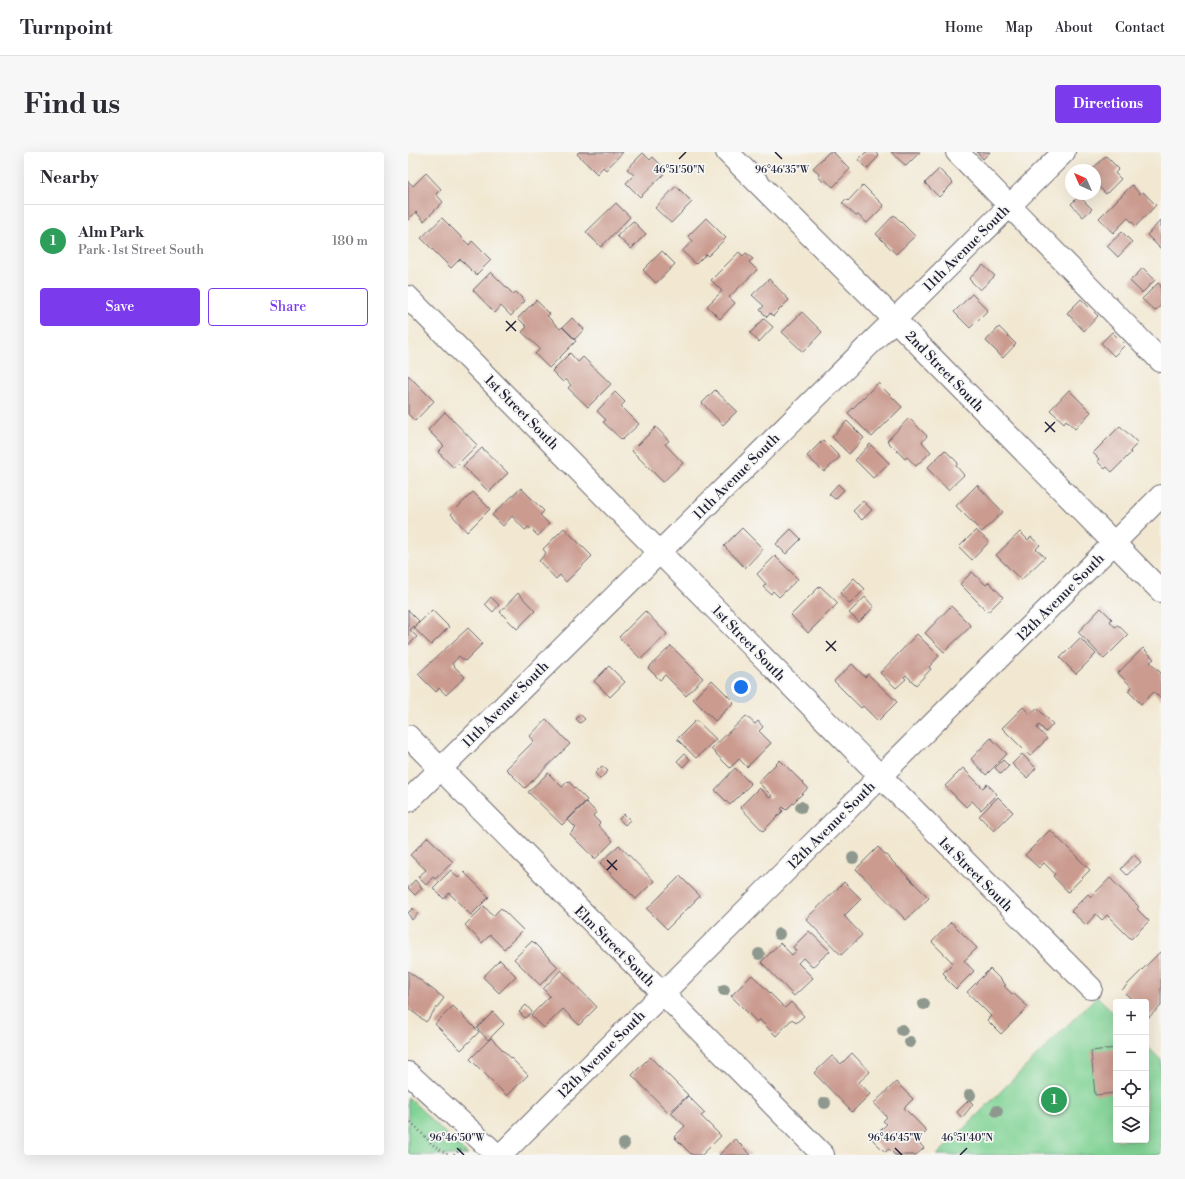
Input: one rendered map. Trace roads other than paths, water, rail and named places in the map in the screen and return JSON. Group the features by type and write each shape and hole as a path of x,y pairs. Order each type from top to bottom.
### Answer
{"street":[{"name":"2nd Street South","path":"727,152 895,320 1113,544 1161,591"},
{"path":"957,152 1161,361"},
{"name":"11th Avenue South","path":"408,801 1064,152"},
{"name":"1st Street South","path":"408,298 660,551 880,777 1091,988"},
{"name":"12th Avenue South","path":"501,1155 1161,496"},
{"name":"Elm Street South","path":"408,736 822,1155"},
{"path":"408,1073 497,1155"}],"place":[{"name":"Alm Park","path":"1054,1100"}]}
